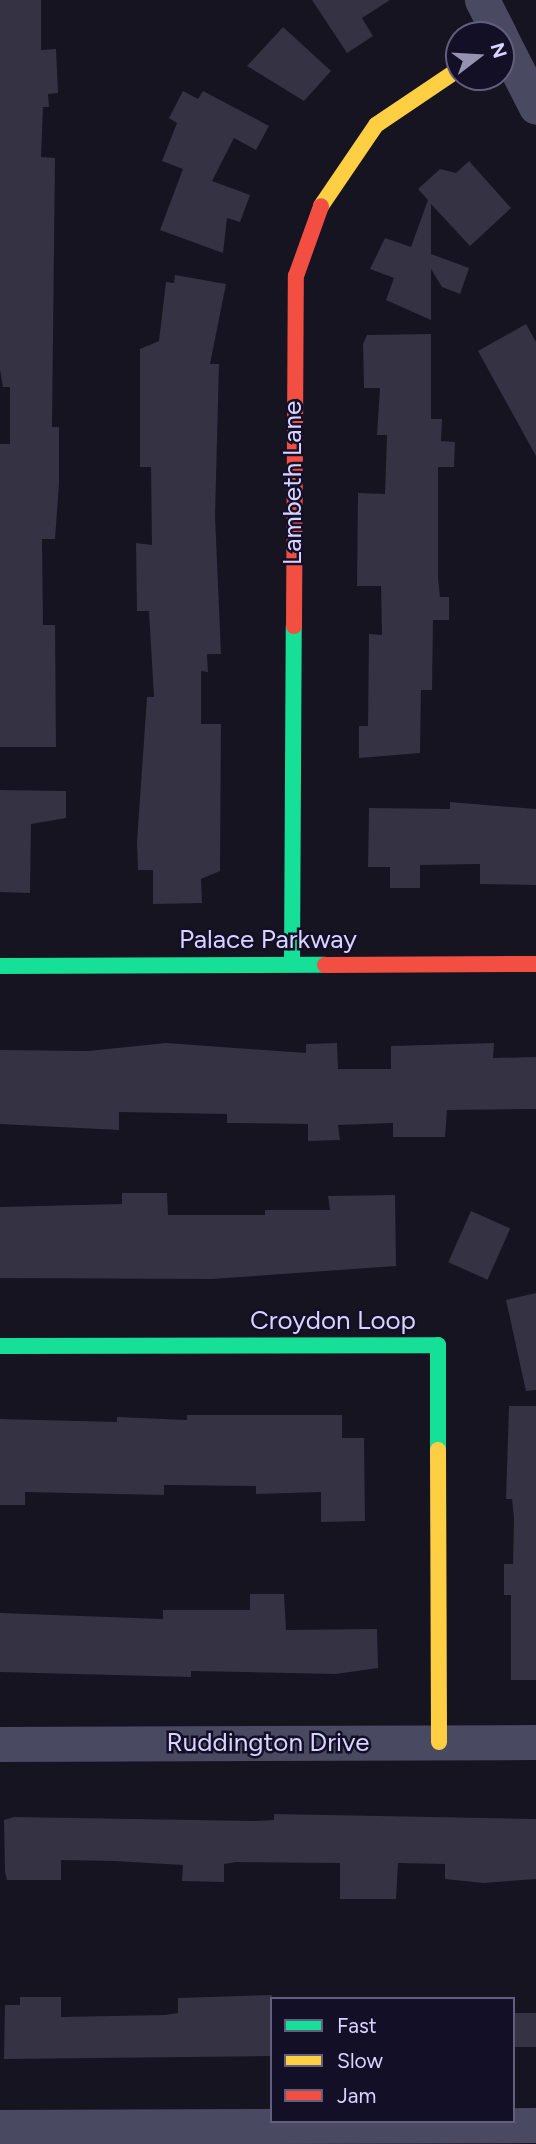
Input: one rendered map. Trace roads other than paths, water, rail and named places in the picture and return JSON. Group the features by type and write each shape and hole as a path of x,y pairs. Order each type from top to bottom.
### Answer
{"street":[{"path":"482,0 492,21"},
{"path":"515,67 536,107"},
{"name":"Lambeth Lane","path":"292,964 296,276 327,190 369,134 406,99 445,77"},
{"name":"Palace Parkway","path":"0,966 536,964"},
{"name":"Croydon Loop","path":"0,1346 438,1345 439,1742"},
{"name":"Ruddington Drive","path":"0,1744 536,1742"},
{"path":"0,2127 386,2135 536,2125"}]}
